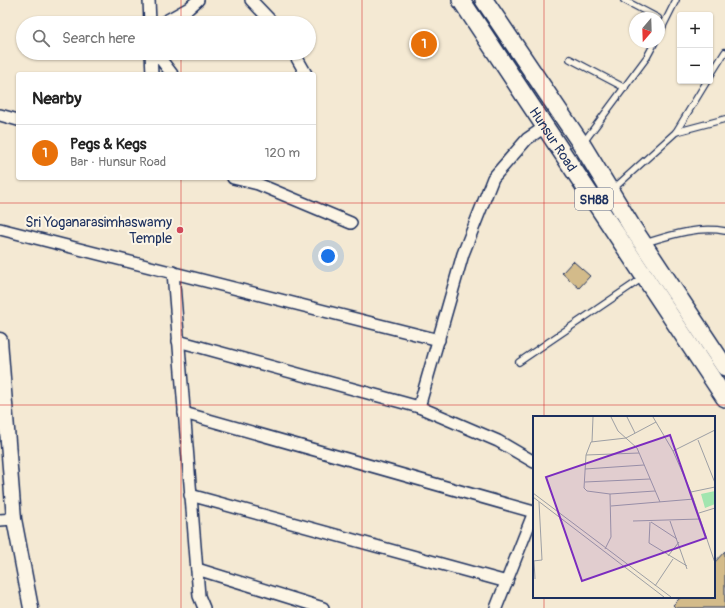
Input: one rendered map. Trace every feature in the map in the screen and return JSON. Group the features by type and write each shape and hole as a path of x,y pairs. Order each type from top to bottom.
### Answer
{"main road":[{"name":"Hunsur Road","path":"462,0 646,276 725,398"},
{"path":"484,0 582,145 643,243 725,367"}],"street":[{"path":"149,0 150,16"},
{"path":"175,16 189,8 198,0"},
{"path":"251,0 266,16"},
{"path":"151,60 152,72"},
{"path":"161,60 170,72"},
{"path":"298,60 305,72"},
{"path":"0,115 16,119"},
{"path":"419,407 463,254 493,178 527,139 546,126"},
{"path":"246,180 259,182 351,223"},
{"path":"0,229 439,340"},
{"path":"172,272 196,569 199,596 204,608"},
{"path":"0,340 7,519 31,608"},
{"path":"178,341 419,407 498,441 533,461"},
{"path":"184,413 533,512"},
{"path":"190,495 507,582"},
{"path":"496,608 533,515"},
{"path":"196,569 323,608"}],"lane":[{"path":"624,0 647,12"},
{"path":"665,22 676,0"},
{"path":"582,145 626,88 647,58 652,48"},
{"path":"713,71 725,52"},
{"path":"570,59 626,88"},
{"path":"596,202 611,191 676,132 705,84"},
{"path":"676,132 725,119"},
{"path":"643,243 686,231 715,229 725,231"},
{"path":"519,362 646,276"}],"building":[{"path":"573,261 590,276 579,288 562,273"},
{"path":"725,551 725,608 676,608 673,605 680,598 715,598 715,562"}],"place":[{"name":"Pegs & Kegs","path":"424,44"},
{"name":"Sri Yoganarasimhaswamy Temple","path":"180,230"}]}
